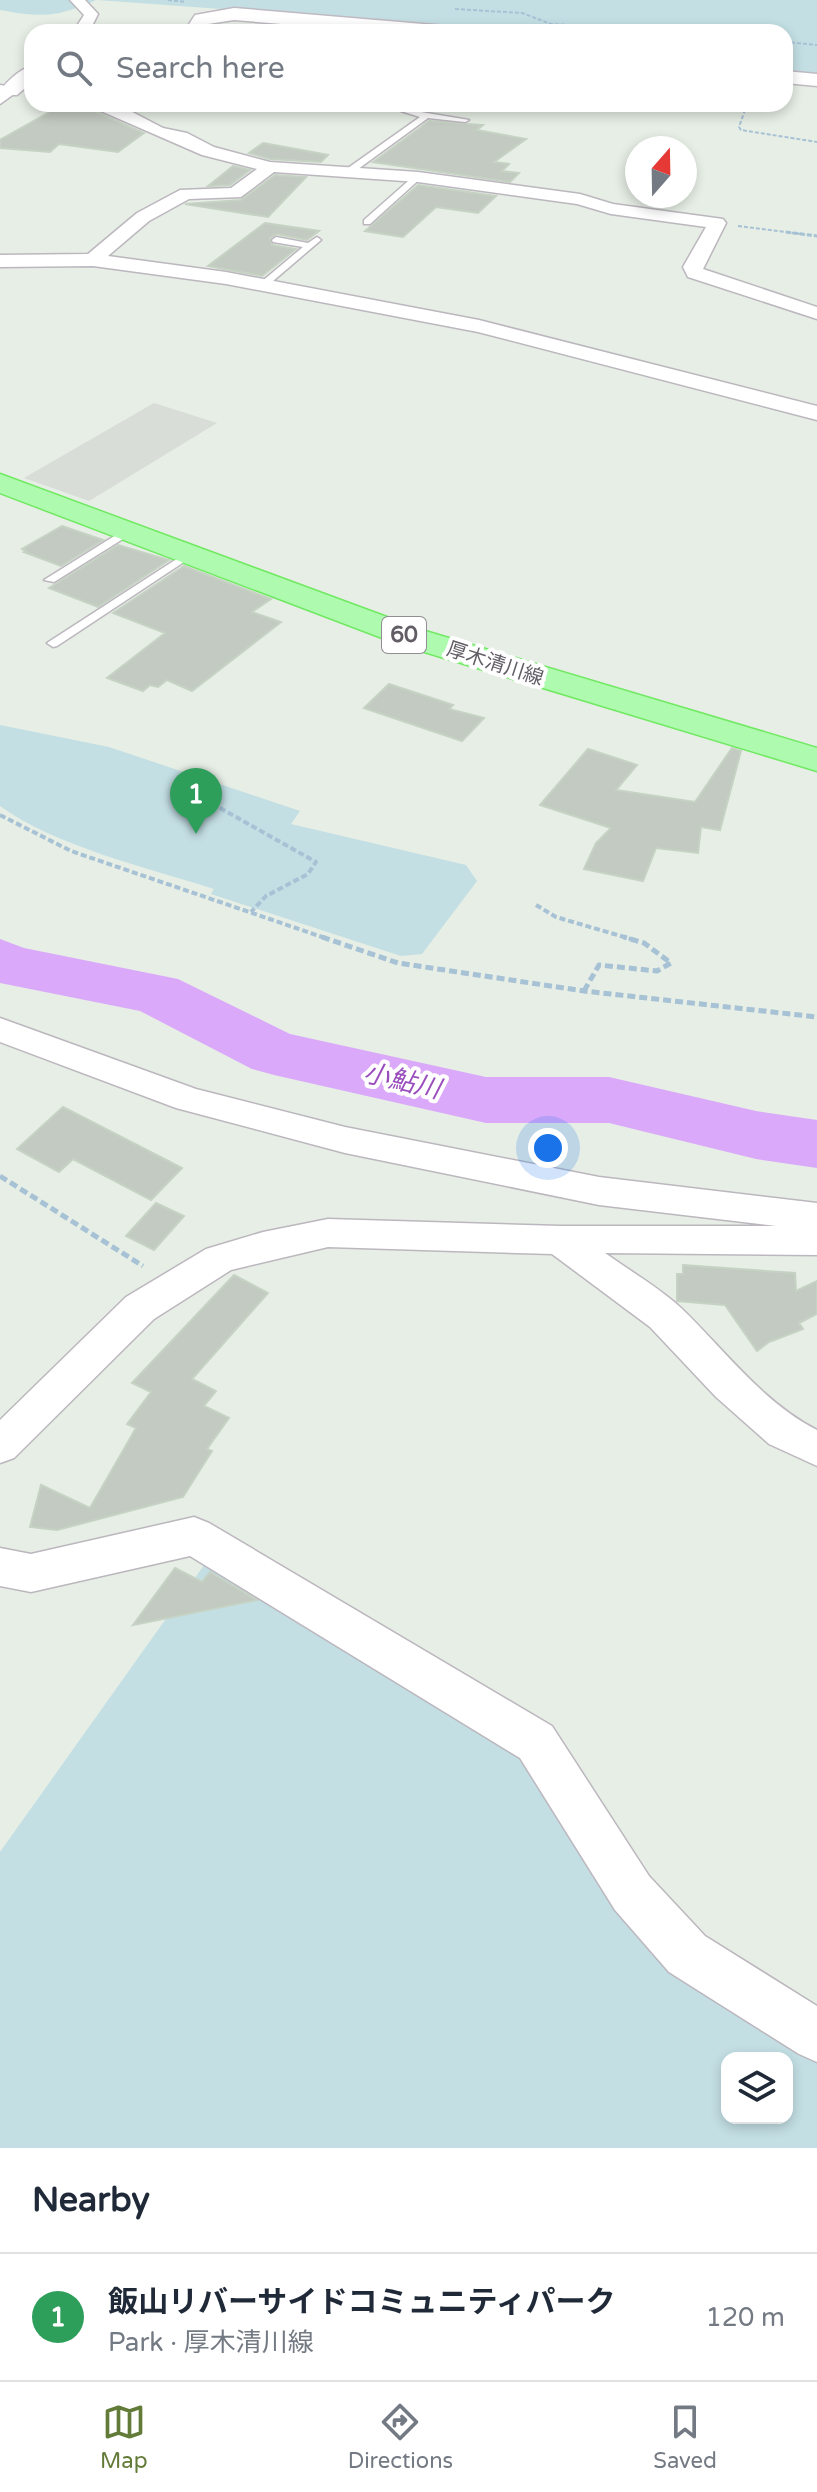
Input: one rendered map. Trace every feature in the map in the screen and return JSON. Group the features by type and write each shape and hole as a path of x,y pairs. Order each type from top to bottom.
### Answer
{"main road":[{"name":"厚木清川線","path":"0,483 424,642 817,760"}],"street":[{"path":"77,0 91,14 88,24"},
{"path":"197,24 222,14 377,24"},
{"path":"3,93 24,78"},
{"path":"793,78 817,80"},
{"path":"3,93 24,93"},
{"path":"121,112 158,132 181,137 208,151 270,167 351,170 418,177 580,199 611,209 717,223 694,260 692,267 695,273 817,313"},
{"path":"93,260 143,217 186,194 235,193 270,167"},
{"path":"0,261 93,260 200,273 479,326 817,413"},
{"path":"0,1029 188,1099 345,1140 599,1191 817,1217"},
{"path":"578,1240 599,1191"},
{"path":"0,1446 140,1308 219,1259 263,1246 328,1233 578,1240 817,1241"},
{"path":"578,1240 664,1316 730,1385 783,1432 817,1449"},
{"path":"0,1567 31,1573 194,1536 536,1742 632,1893 687,1954 817,2036"}],"lane":[{"path":"414,112 465,120"},
{"path":"351,170 428,115"},
{"path":"367,222 418,177"},
{"path":"263,285 313,243 276,240"},
{"path":"50,580 128,532"},
{"path":"53,643 189,554"}],"path":[{"path":"445,8 522,13 551,24"},
{"path":"793,43 817,45"},
{"path":"745,112 741,130 817,142"},
{"path":"717,223 817,236"},
{"path":"220,808 316,862 313,868 284,889 266,895 251,913"},
{"path":"0,815 71,851 398,963 584,991 817,1017"},
{"path":"536,905 556,917 644,943 671,963 657,971 599,965 584,991"},
{"path":"0,1176 175,1285"}],"shaded area":[{"path":"0,0 96,0 60,13 39,15 0,10"},
{"path":"97,0 817,0 817,77 793,75 793,24 415,24"},
{"path":"154,403 217,423 89,501 24,478"},
{"path":"0,725 109,747 300,811 291,824 466,865 477,881 422,954 401,956 211,894 214,889 47,833 0,806"},
{"path":"207,1561 531,1762 695,1981 817,2062 817,2148 0,2148 0,1852"}],"building":[{"path":"50,112 97,112 144,133 118,152 59,144 50,152 0,148 0,140"},
{"path":"429,121 483,125 477,130 526,139 494,162 509,164 502,171 519,173 510,182 373,162"},
{"path":"263,143 328,155 321,162 270,159 249,153"},
{"path":"233,166 250,170 230,185 208,186"},
{"path":"275,175 306,177 268,217 185,204 241,200"},
{"path":"418,185 496,196 478,213 436,207 403,237 365,231"},
{"path":"265,223 319,231 307,240 277,234 270,238 272,245 296,249 262,276 208,266"},
{"path":"62,526 103,540 61,566 22,549"},
{"path":"118,545 169,560 98,607 49,588"},
{"path":"184,566 271,599 252,612 281,622 192,691 167,680 158,687 150,685 143,691 107,678 165,633 113,613"},
{"path":"389,684 453,705 449,709 484,718 462,741 364,708"},
{"path":"732,748 741,751 720,830 701,827 698,853 656,848 643,881 584,869 596,843 611,828 540,805 588,749 637,765 616,790 695,802"},
{"path":"63,1107 182,1168 151,1200 73,1159 59,1172 17,1149"},
{"path":"156,1203 184,1216 154,1250 126,1236"},
{"path":"683,1265 795,1273 796,1291 817,1281 817,1314 799,1323 803,1329 769,1342 757,1351 725,1305 677,1301 677,1274 683,1274"},
{"path":"234,1275 268,1293 192,1379 216,1391 204,1406 229,1418 207,1449 212,1451 183,1497 57,1530 30,1527 41,1485 90,1508 136,1428 127,1424 151,1392 132,1383"},
{"path":"175,1568 202,1582 210,1572 257,1600 133,1625"}],"waterway":[{"name":"小鮎川","path":"0,959 5,964 156,994 274,1053 486,1100 609,1100 756,1135 817,1144"}],"place":[{"name":"飯山リバーサイドコミュニティパーク","path":"196,834"}]}
